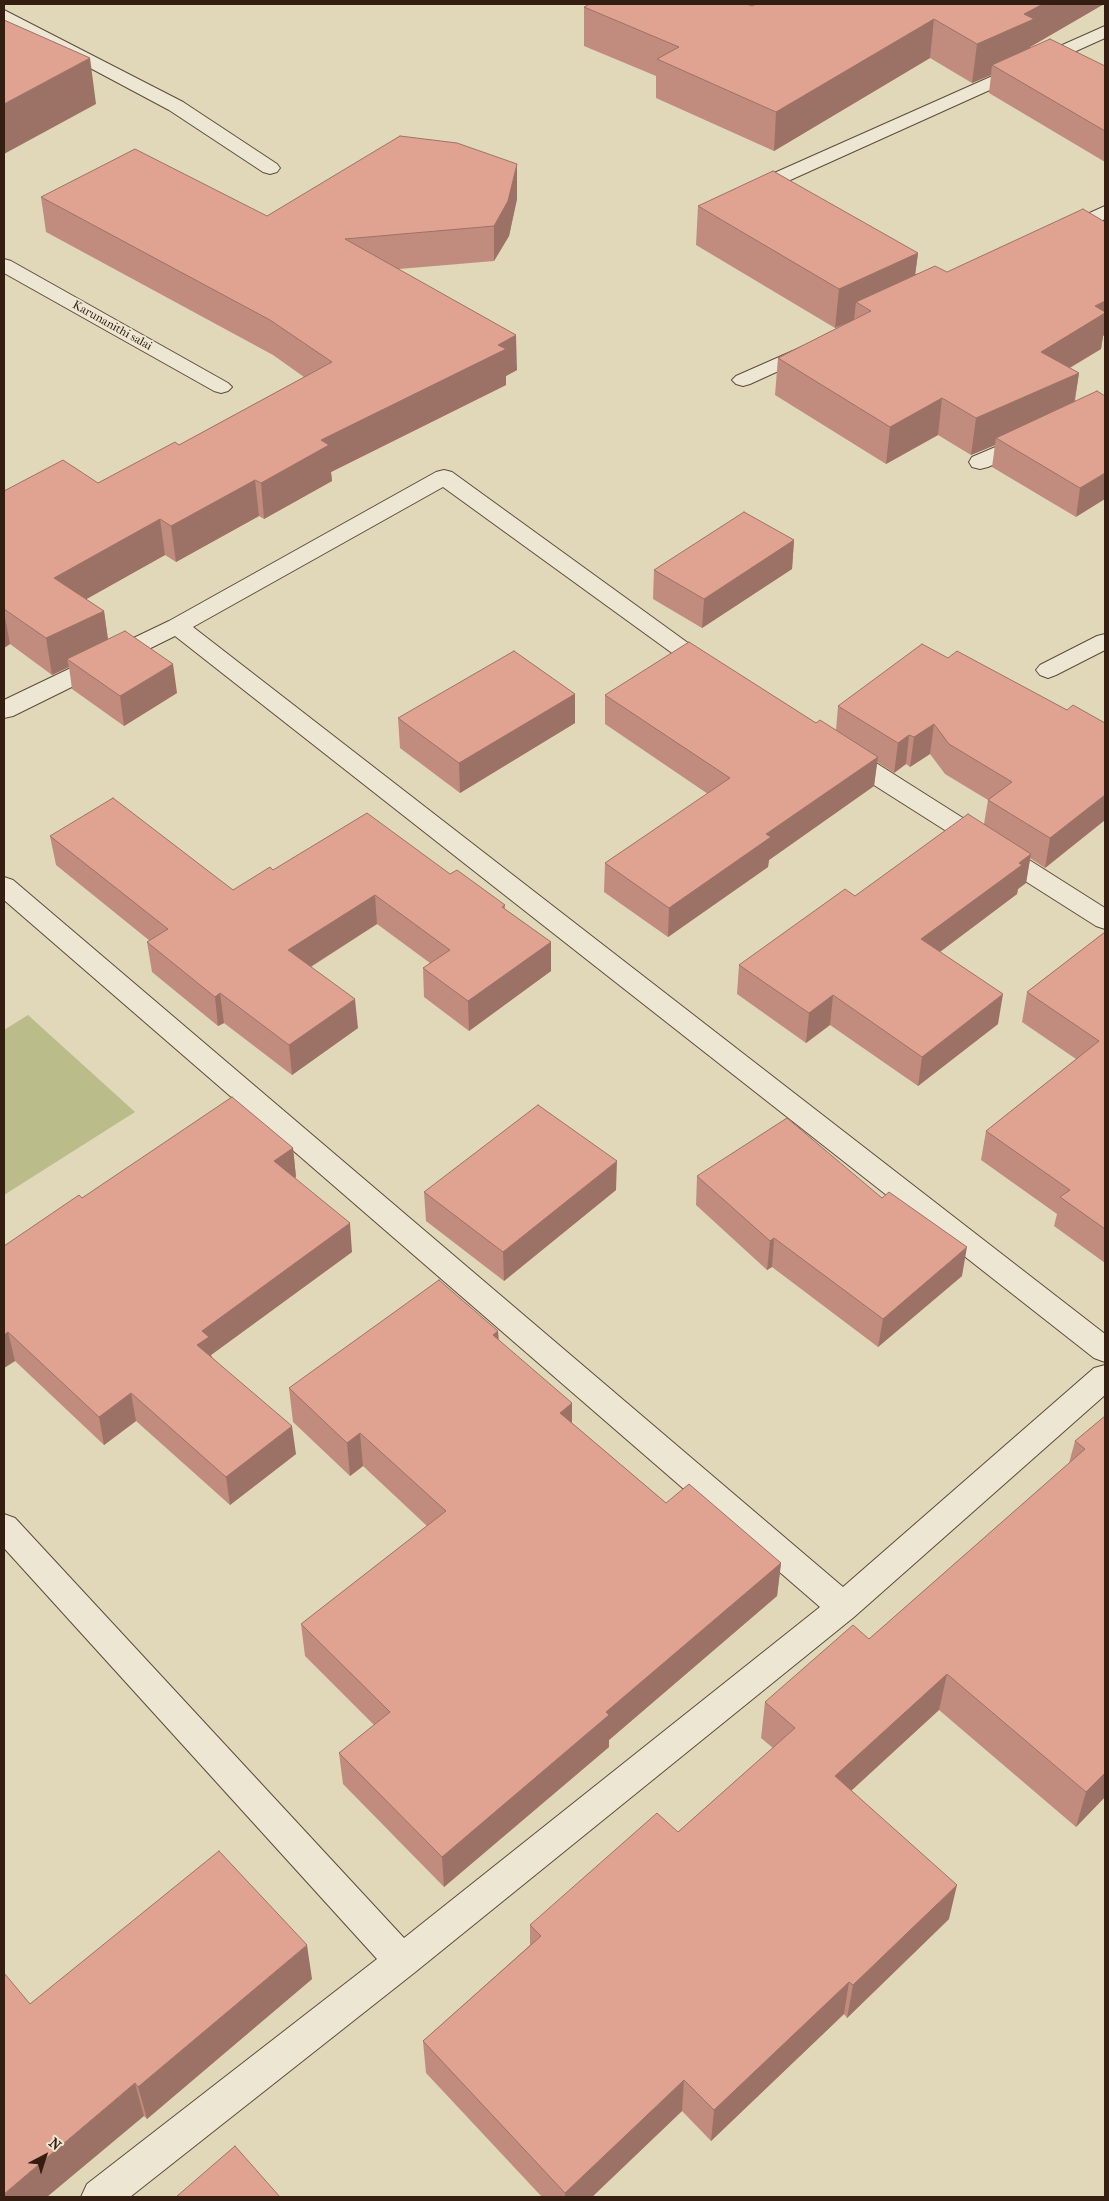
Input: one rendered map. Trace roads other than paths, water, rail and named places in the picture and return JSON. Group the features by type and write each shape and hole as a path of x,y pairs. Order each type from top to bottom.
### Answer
{"street":[{"path":"4,15 176,106 270,168"},
{"path":"770,182 1105,31"},
{"path":"1042,242 1105,212"},
{"name":"Karunanithi salai","path":"4,265 221,387"},
{"path":"743,380 825,342"},
{"path":"980,462 1043,433"},
{"path":"4,710 177,626 444,477 701,663 726,679"},
{"path":"177,626 1105,1350"},
{"path":"1048,670 1105,640"},
{"path":"827,744 1105,920"},
{"path":"4,886 843,1607"},
{"path":"100,2197 402,1961 843,1607 1105,1377"},
{"path":"4,1527 402,1961"}]}
